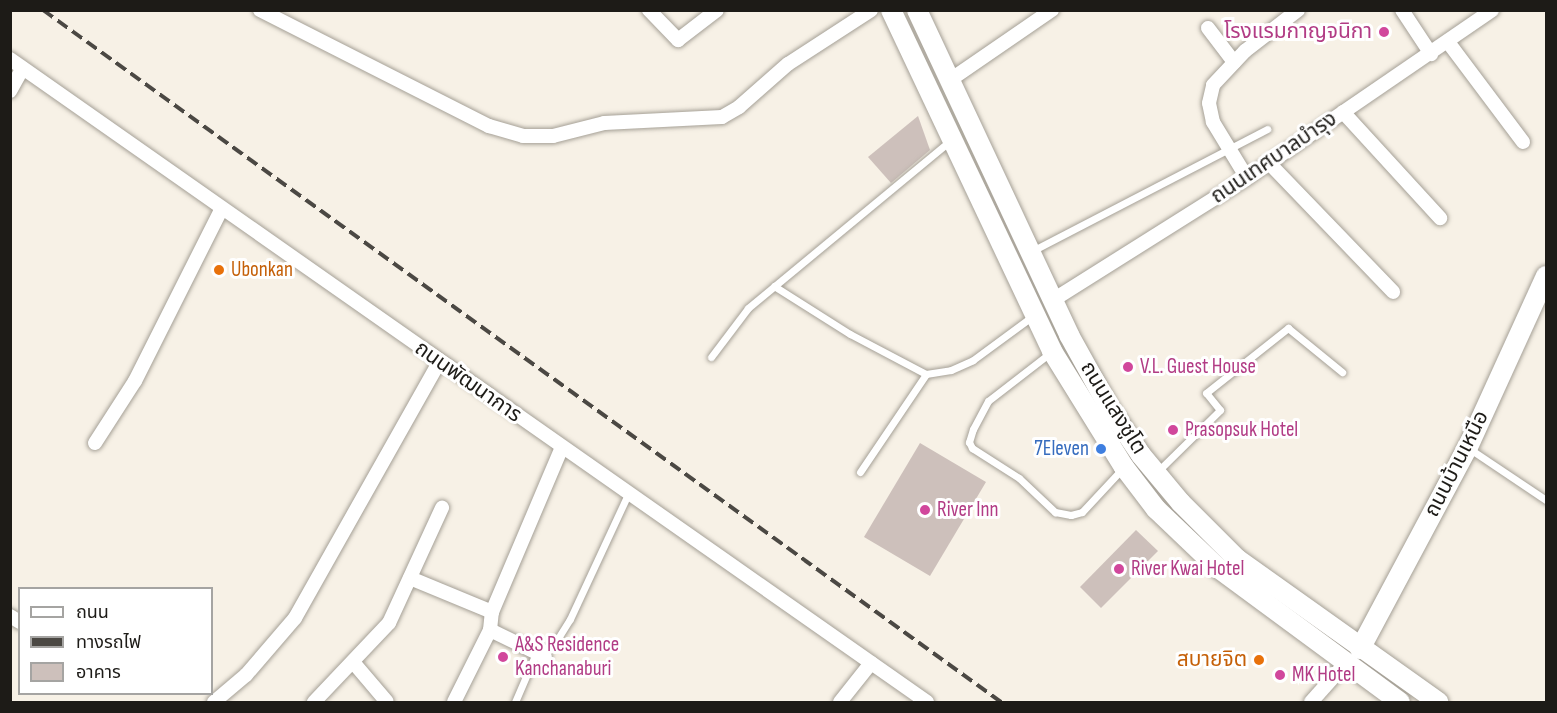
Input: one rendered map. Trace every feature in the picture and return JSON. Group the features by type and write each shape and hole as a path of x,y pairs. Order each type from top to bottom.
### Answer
{"main road":[{"name":"ถนนแสงชูโต","path":"891,10 1052,351 1124,466 1156,509 1218,567 1345,664 1400,702"},
{"name":"ถนนแสงชูโต","path":"916,10 1053,300 1110,409 1141,455 1237,559 1360,649 1438,702"},
{"name":"ถนนบ้านเหนือ","path":"1360,649 1468,447 1546,276"},
{"path":"1124,466 1141,455"}],"street":[{"path":"260,10 489,126 523,135 553,136 604,123 722,117 739,107 788,64 871,10"},
{"path":"649,10 678,40 717,10"},
{"path":"950,80 1052,10"},
{"path":"1246,178 1226,148 1213,122 1210,96 1220,74 1298,10"},
{"path":"1402,10 1431,54"},
{"name":"ถนนเทศบาลบำรุง","path":"1053,300 1269,163 1492,10"},
{"path":"1208,28 1234,62"},
{"path":"1448,42 1522,142"},
{"name":"ถนนพัฒนาการ","path":"10,59 221,210 927,702"},
{"path":"10,91 23,68"},
{"path":"1343,112 1440,218"},
{"path":"1269,163 1393,292"},
{"path":"95,443 135,381 221,210"},
{"path":"214,702 246,675 295,618 439,362"},
{"path":"454,702 490,630 492,612 562,447"},
{"path":"314,702 389,623 442,508"},
{"path":"410,578 492,612"},
{"path":"490,630 540,655"},
{"path":"353,662 387,702"},
{"path":"840,702 871,663"},
{"path":"1311,702 1345,664"}],"lane":[{"path":"1030,251 1226,148 1267,129"},
{"path":"711,357 741,316 774,286 952,139"},
{"path":"774,286 850,334 926,374 951,370 973,360 1035,314"},
{"path":"1156,473 1220,410 1206,393 1288,328 1342,372"},
{"path":"1052,351 988,401 973,429 969,442 972,448 1019,478 1054,512 1071,515 1082,512 1124,466"},
{"path":"860,472 926,374"},
{"path":"1468,447 1546,500"},
{"path":"515,702 540,655 561,637 628,494"}],"building":[{"path":"918,116 930,150 891,183 868,157"},
{"name":"River Inn","path":"920,443 986,482 930,576 864,537"},
{"name":"River Kwai Hotel","path":"1136,530 1158,551 1101,608 1080,587"}],"railway":[{"path":"43,10 1001,702"}],"place":[{"name":"โรงแรมกาญจนิกา","path":"1384,32"},
{"name":"Ubonkan","path":"219,270"},
{"name":"V.L. Guest House","path":"1128,367"},
{"name":"Prasopsuk Hotel","path":"1173,430"},
{"name":"7Eleven","path":"1101,449"},
{"name":"River Inn","path":"925,510"},
{"name":"River Kwai Hotel","path":"1119,569"},
{"name":"A&S Residence Kanchanaburi","path":"503,657"},
{"name":"สบายจิต","path":"1259,660"},
{"name":"MK Hotel","path":"1280,675"}]}
